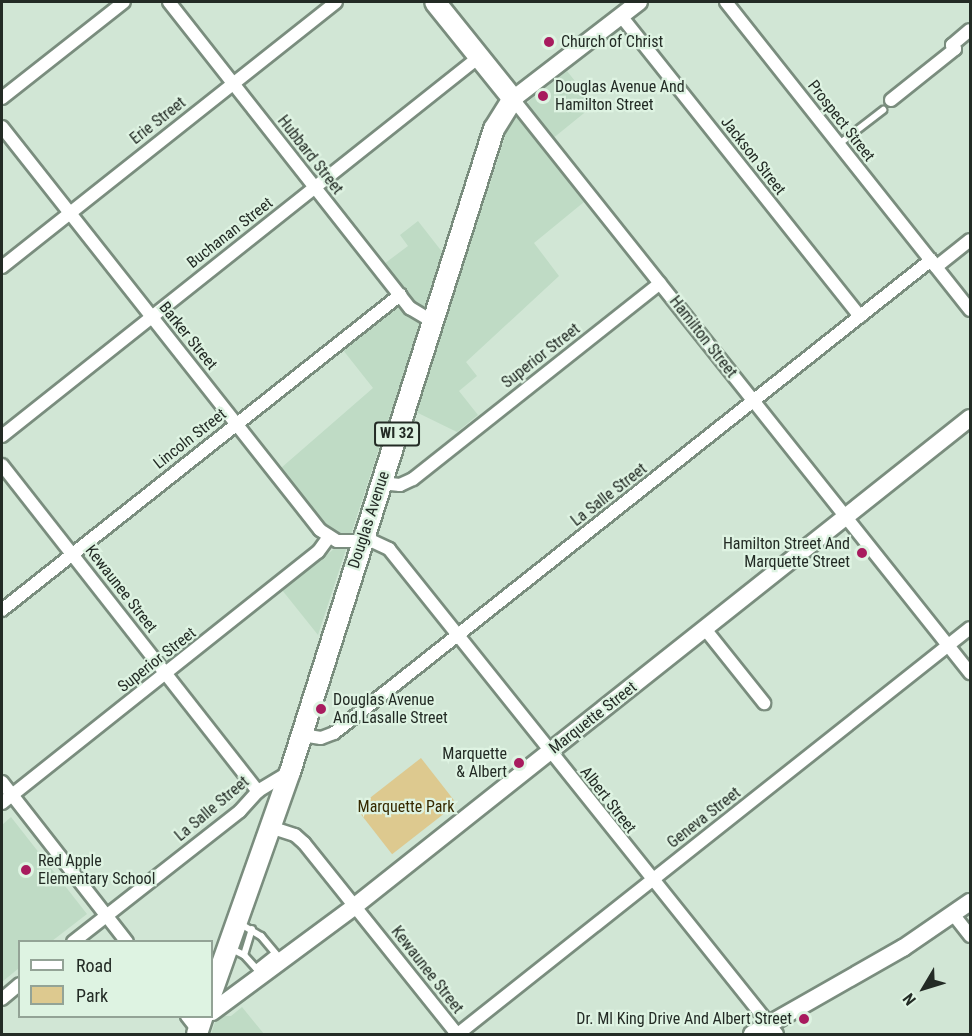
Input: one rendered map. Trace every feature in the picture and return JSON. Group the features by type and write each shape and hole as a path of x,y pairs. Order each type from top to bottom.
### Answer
{"main road":[{"name":"Hamilton Street","path":"435,2 513,99"},
{"name":"Douglas Avenue","path":"213,990 236,951 270,827 302,735 494,129 513,99"}],"street":[{"path":"2,98 124,2"},
{"name":"Hubbard Street","path":"169,2 400,295 418,316 433,322"},
{"name":"Erie Street","path":"2,267 336,2"},
{"name":"Douglas Avenue","path":"513,99 639,2"},
{"name":"Prospect Street","path":"726,2 970,310"},
{"name":"Jackson Street","path":"621,16 860,317"},
{"path":"891,100 955,49 952,45 970,30"},
{"name":"Buchanan Street","path":"2,436 479,57"},
{"name":"Hamilton Street","path":"513,99 970,673"},
{"name":"Barker Street","path":"2,127 328,537"},
{"name":"La Salle Street","path":"302,735 321,738 334,733 860,317 970,240"},
{"name":"Superior Street","path":"381,483 399,485 410,481 660,282"},
{"name":"Lincoln Street","path":"2,610 400,295"},
{"name":"Marquette Street","path":"213,1011 278,957 356,906 970,418"},
{"name":"Kewaunee Street","path":"2,465 258,791"},
{"path":"328,537 343,542 363,540"},
{"name":"Superior Street","path":"7,799 318,552 328,537"},
{"name":"Albert Street","path":"363,540 389,549 651,881 773,1029"},
{"name":"Geneva Street","path":"457,1035 970,628"},
{"path":"705,629 764,703"},
{"name":"La Salle Street","path":"75,940 240,811 258,791 290,772"},
{"path":"2,782 7,799 125,940"},
{"name":"Kewaunee Street","path":"270,827 300,839 356,906 457,1035"},
{"path":"752,1035 773,1029 903,948 970,902"},
{"path":"953,914 970,936"},
{"path":"2,999 18,986"}],"lane":[{"path":"839,144 883,110"},
{"path":"244,926 278,957"},
{"path":"236,951 260,972"}],"shaded area":[{"path":"567,71 594,105 541,148 584,202 534,243 559,276 466,362 477,376 459,391 478,415 457,432 416,412 509,124 531,99"},
{"path":"418,221 443,253 318,635 282,590 339,545 281,468 373,388 343,350 409,295 384,264 408,246 400,235"},
{"name":"Red Apple Elementary School","path":"11,817 87,914 53,940 18,940 18,969 2,982 2,825"},
{"path":"242,1007 264,1034 211,1034 217,1016 231,1016"}],"green space":[{"name":"Marquette Park","path":"421,758 457,804 392,854 356,808"}],"place":[{"name":"Church of Christ","path":"549,42"},
{"name":"Douglas Avenue And Hamilton Street","path":"543,96"},
{"name":"Hamilton Street And Marquette Street","path":"862,553"},
{"name":"Douglas Avenue And Lasalle Street","path":"321,709"},
{"name":"Marquette & Albert","path":"519,763"},
{"name":"Red Apple Elementary School","path":"26,870"},
{"name":"Dr. Ml King Drive And Albert Street","path":"804,1019"}]}
